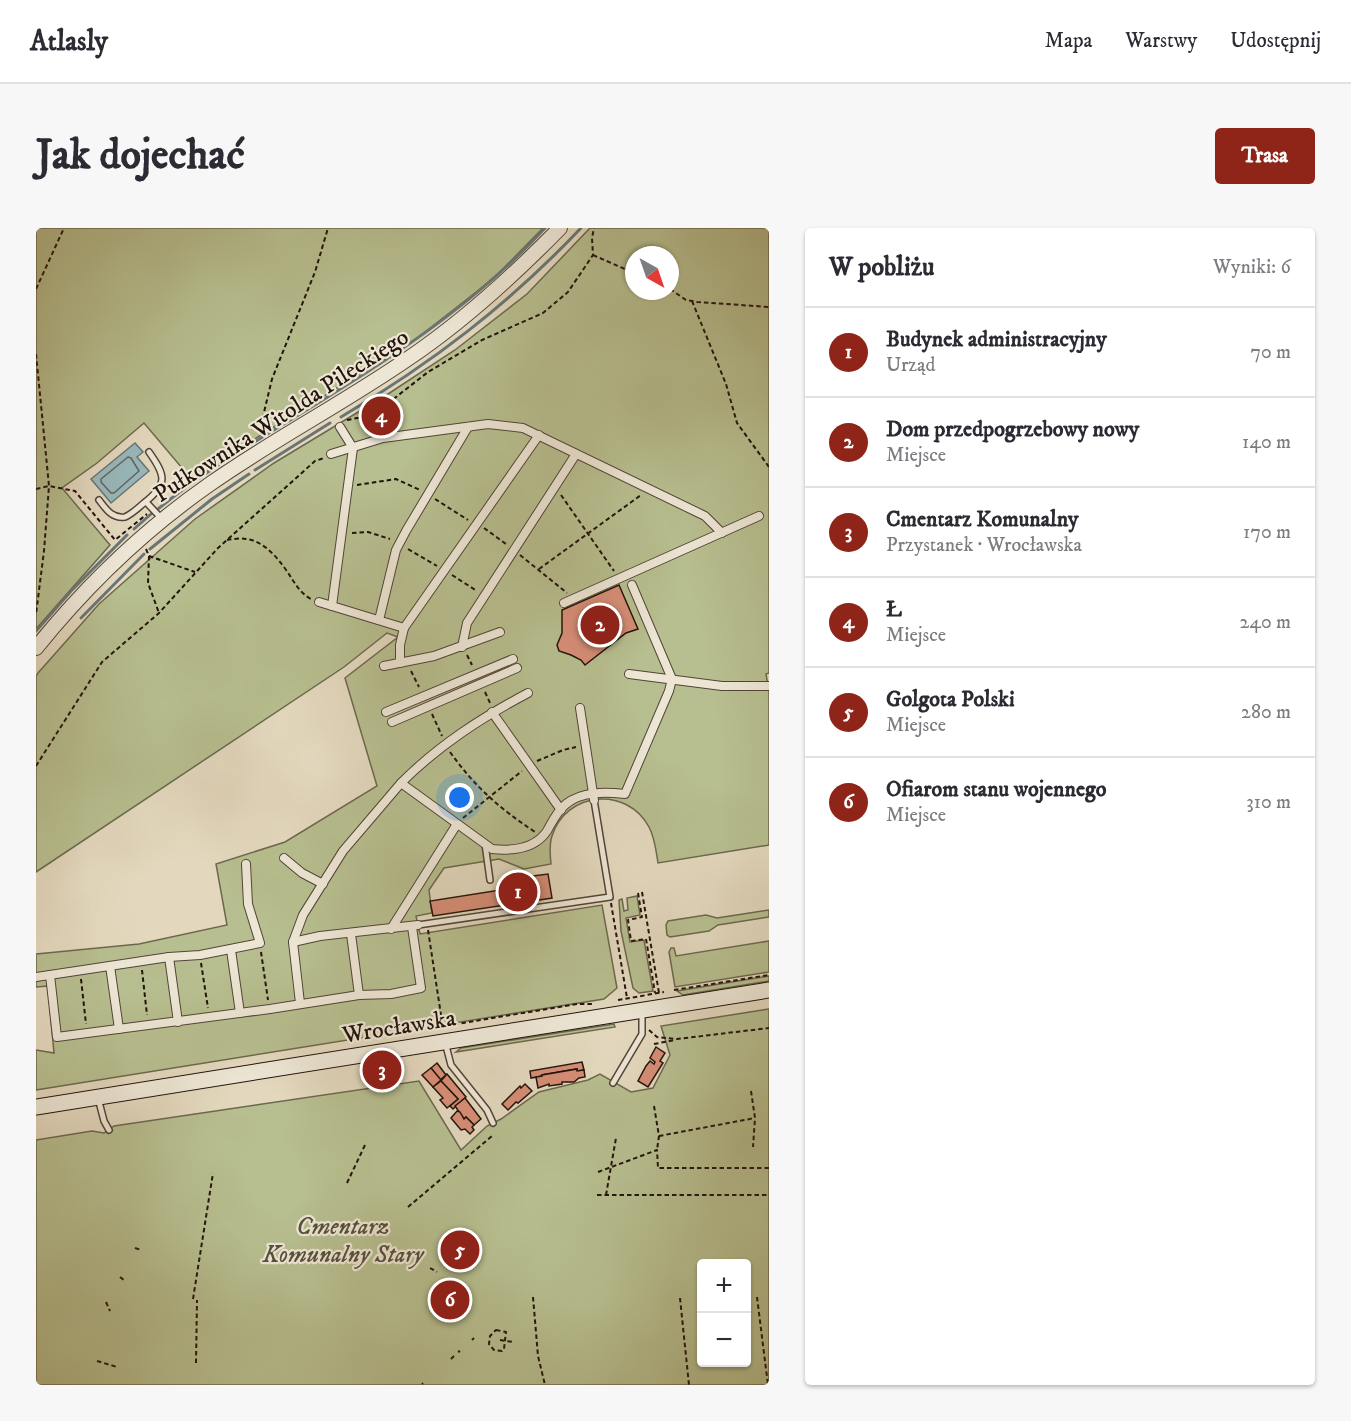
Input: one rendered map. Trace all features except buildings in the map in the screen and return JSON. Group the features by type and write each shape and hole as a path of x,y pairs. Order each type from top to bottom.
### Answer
{"main road":[{"name":"Wrocławska","path":"36,1107 445,1041 642,1017 769,990"}],"street":[{"name":"Pułkownika Witolda Pileckiego","path":"36,648 93,582 162,520 210,484 409,359 504,284 560,228"},
{"path":"332,606 353,448 338,424"},
{"path":"331,454 383,438 488,424 524,428 705,516 722,533"},
{"path":"380,620 400,543 468,427"},
{"path":"403,662 400,645 404,628 539,435"},
{"path":"462,647 467,623 576,454"},
{"path":"564,603 759,516"},
{"path":"401,783 492,849 509,851 529,846 542,836 566,804 609,792 625,794 672,679 632,585"},
{"path":"319,602 404,628"},
{"path":"384,666 462,647 500,632"},
{"path":"386,712 513,658"},
{"path":"392,722 517,668"},
{"path":"629,674 722,686 768,686"},
{"path":"300,1003 293,942 303,915 343,852 419,764 492,712 528,693"},
{"path":"580,708 590,797"},
{"path":"492,712 531,764 561,810"},
{"path":"391,929 457,824"},
{"path":"284,858 302,873 323,885"},
{"path":"36,977 231,950 260,943 248,904 246,864"},
{"path":"50,975 57,1037 178,1022 359,995 392,994 421,988 419,925 320,936 293,942"},
{"path":"351,934 359,995"},
{"path":"231,950 240,1013"},
{"path":"169,957 178,1022"},
{"path":"110,966 119,1029"}],"lane":[{"path":"99,500 112,515 120,518 130,515 157,493 162,483 160,468 149,452"},
{"path":"146,502 162,520"},
{"path":"419,925 610,897 590,797"},
{"path":"485,844 490,880"},
{"path":"613,1083 642,1034 642,1017"},
{"path":"445,1041 451,1065 487,1110 493,1122"},
{"path":"97,1096 109,1130"}],"path":[{"path":"36,289 64,228"},
{"path":"259,433 272,379 315,272 328,228"},
{"path":"338,424 373,415 428,372 482,340 543,313 568,292 594,255 592,238 594,228"},
{"path":"594,255 625,269"},
{"path":"679,294 692,301 769,307"},
{"path":"692,301 726,384 737,423 769,467"},
{"path":"36,354 49,486 36,614"},
{"path":"36,766 102,662 159,613 227,540 315,461 331,454"},
{"path":"348,486 396,479 428,494 469,520"},
{"path":"555,487 619,579"},
{"path":"538,569 649,489"},
{"path":"484,528 507,544"},
{"path":"342,533 368,532 400,543 434,565"},
{"path":"227,540 247,538 261,545 282,562 304,596 319,602"},
{"path":"144,547 149,556 148,583 159,613"},
{"path":"514,550 574,598"},
{"path":"149,556 195,572"},
{"path":"452,574 476,591"},
{"path":"403,662 424,696"},
{"path":"429,706 445,744 467,776 506,813 542,836"},
{"path":"457,824 531,764 544,757 585,744"},
{"path":"640,893 657,993 646,939 631,941 628,920 642,917 640,893"},
{"path":"610,897 627,998"},
{"path":"419,925 445,1041"},
{"path":"260,943 270,1009"},
{"path":"200,954 210,1017"},
{"path":"141,962 148,1025"},
{"path":"80,970 87,1033"},
{"path":"674,990 769,975"},
{"path":"614,1001 664,992"},
{"path":"642,1017 657,1037 677,1039"},
{"path":"654,1044 769,1028"},
{"path":"751,1091 755,1118 753,1147"},
{"path":"654,1106 659,1136 658,1168 769,1168"},
{"path":"659,1136 755,1118"},
{"path":"408,1207 492,1136"},
{"path":"606,1195 616,1138"},
{"path":"347,1183 365,1145"},
{"path":"597,1172 657,1150"},
{"path":"196,1363 195,1300 213,1173"},
{"path":"597,1195 769,1195"},
{"path":"135,1248 141,1250"},
{"path":"430,1268 437,1272"},
{"path":"120,1277 125,1281"},
{"path":"533,1297 538,1356 545,1385"},
{"path":"757,1297 768,1385"},
{"path":"680,1298 689,1385"},
{"path":"106,1302 110,1311"},
{"path":"498,1330 506,1332 505,1341 504,1349 500,1352 492,1348 489,1341 491,1334 498,1330"},
{"path":"500,1340 513,1342"},
{"path":"97,1360 117,1367"}],"green space":[{"path":"36,228 543,228 494,278 416,339 258,437 193,481 144,423 97,463 62,488 110,545 36,629"},
{"path":"590,228 769,228 769,673 766,674 769,691 769,845 658,863 651,831 639,814 627,805 612,800 598,799 583,803 570,810 559,821 551,839 551,864 524,869 499,859 444,868 429,890 432,913 416,916 420,934 602,905 617,988 604,999 36,1090 36,1050 54,1053 48,986 36,987 36,954 139,944 227,925 216,864 285,842 377,786 345,678 398,637 387,633 344,667 36,872 36,676 99,604 195,519 274,463 388,394 455,350 527,294"},
{"path":"637,896 640,915 626,918 630,942 644,940 653,991 639,993 633,988 621,931 619,900 622,899 624,911 628,910 627,898"},
{"path":"769,910 769,917 718,925 709,931 670,937 667,935 668,921 706,915 717,918"},
{"path":"769,941 769,972 675,987 669,952 671,948 674,948 676,956"},
{"path":"769,976 769,981 683,995 677,991"},
{"name":"Cmentarz Komunalny Stary","path":"769,1009 769,1385 36,1385 36,1140 92,1131 104,1133 114,1126 419,1081 461,1150 487,1126 501,1119 539,1092 588,1080 600,1074 631,1092 653,1088 670,1055 661,1026"},
{"path":"614,1024 615,1027 456,1052 461,1048"}],"water":[{"path":"135,443 143,452 137,457 149,471 111,503 91,479"}],"waterway":[{"path":"158,509 223,462 365,373 447,317 497,275 545,228"},
{"path":"341,417 407,376 468,331 526,282 581,228"},
{"path":"255,470 330,423"},
{"path":"150,549 212,499 249,474"},
{"path":"134,529 151,514"},
{"path":"36,631 71,591 127,535"},
{"path":"81,618 144,554"}],"place":[{"name":"Ł","path":"381,416"},
{"name":"Dom przedpogrzebowy nowy","path":"600,625"},
{"name":"Budynek administracyjny","path":"518,892"},
{"name":"Cmentarz Komunalny","path":"382,1070"},
{"name":"Golgota Polski","path":"460,1250"},
{"name":"Ofiarom stanu wojennego","path":"450,1300"}]}
